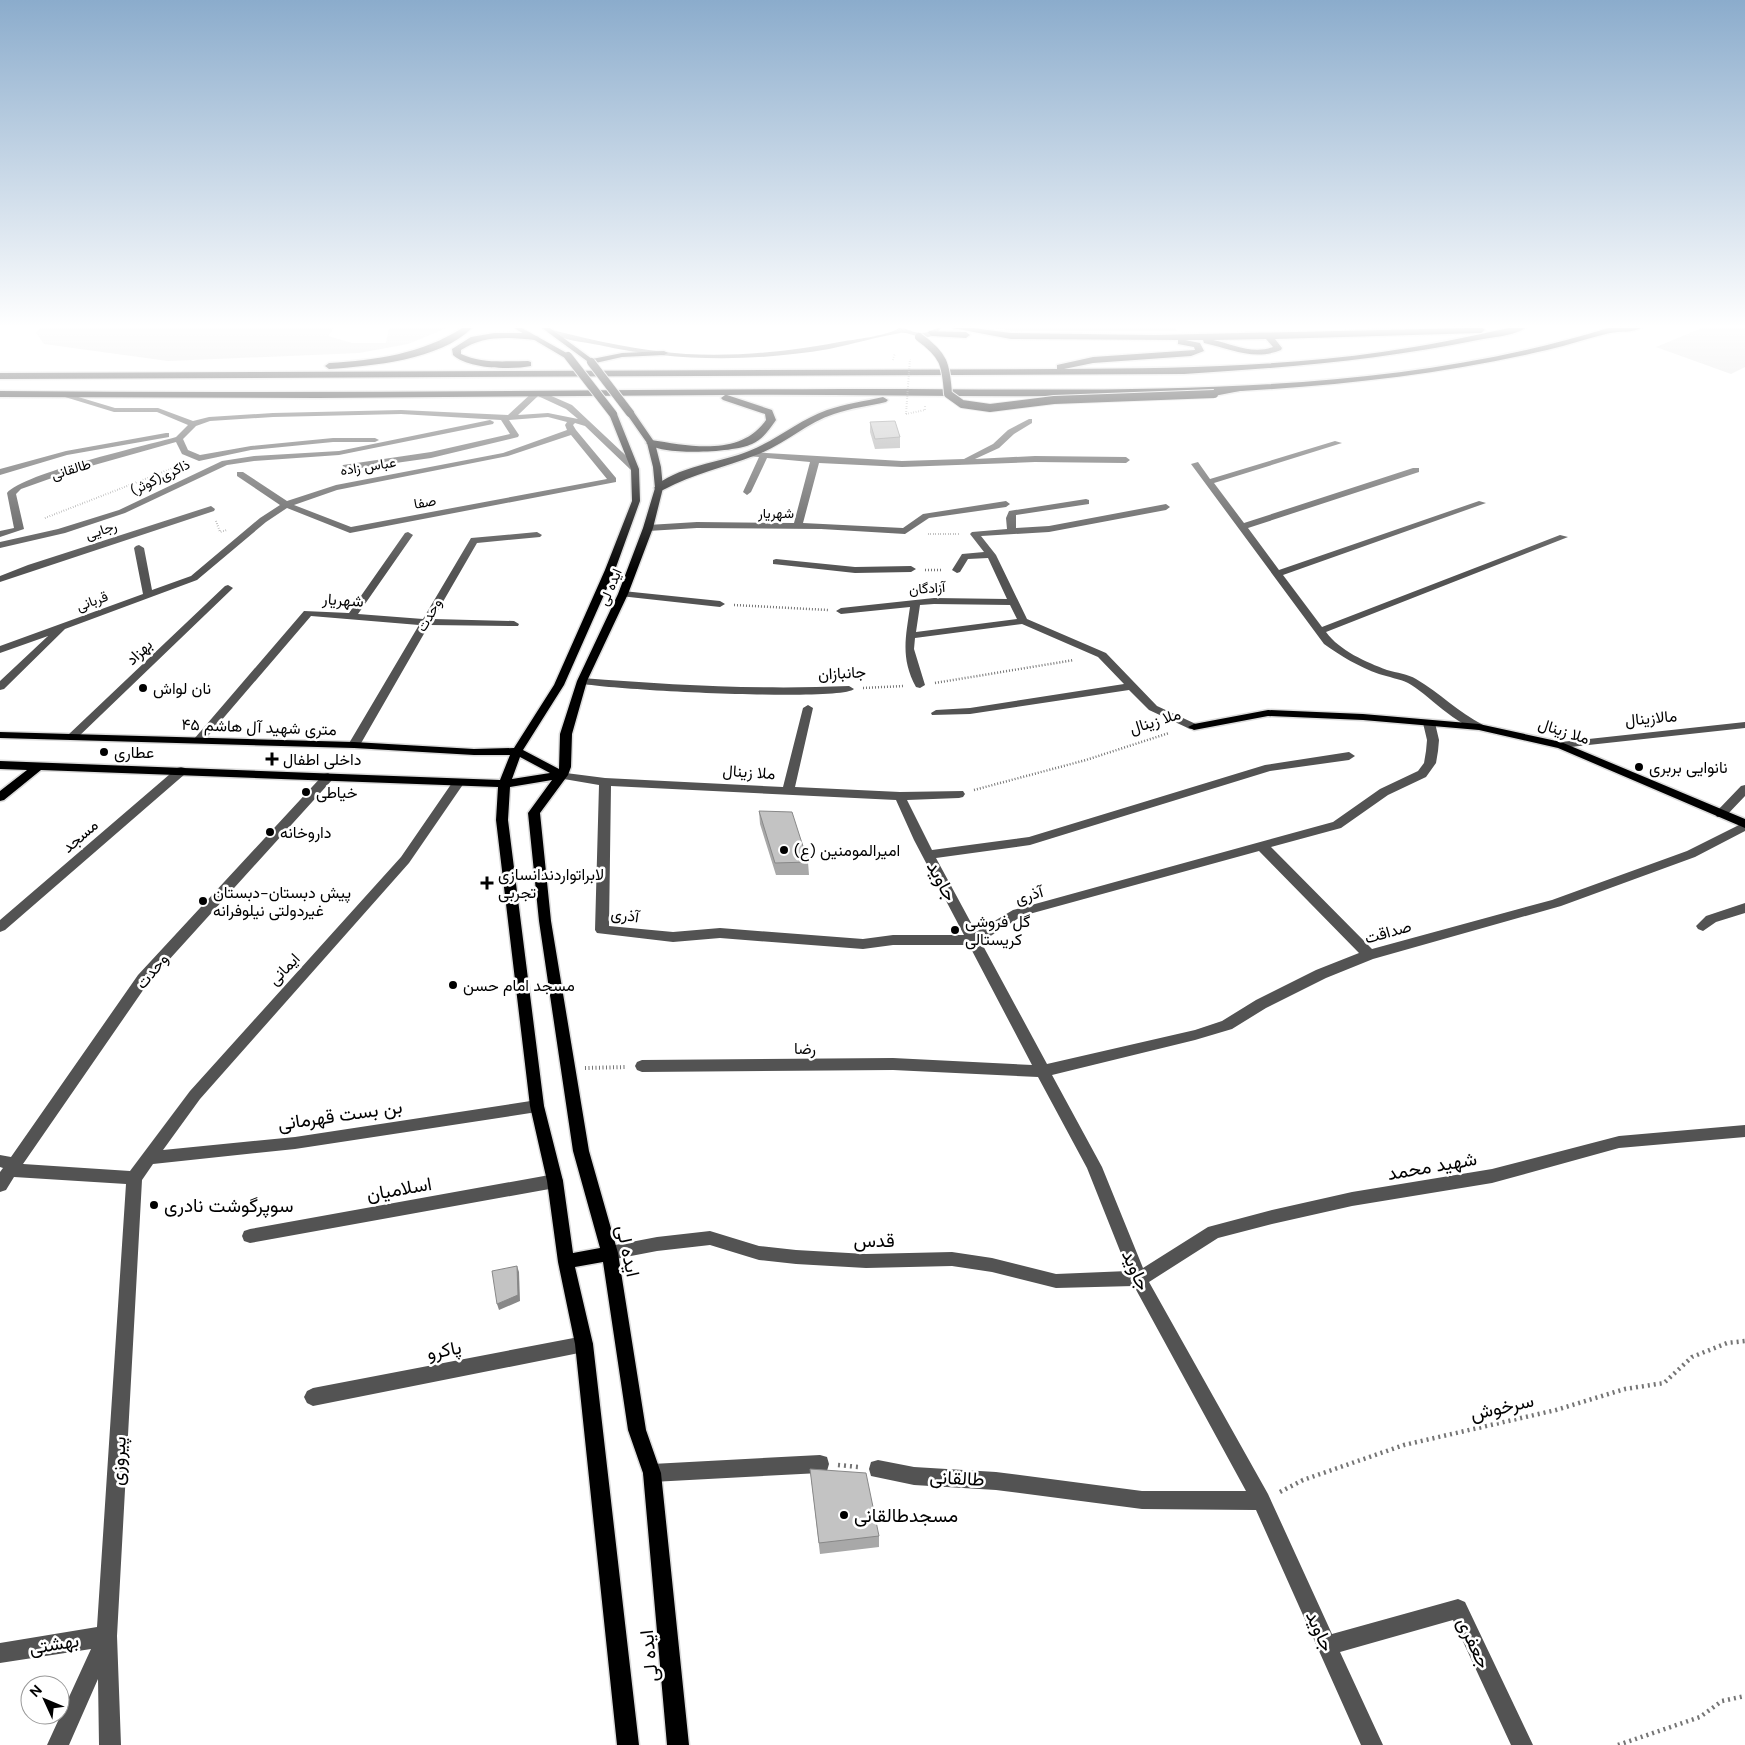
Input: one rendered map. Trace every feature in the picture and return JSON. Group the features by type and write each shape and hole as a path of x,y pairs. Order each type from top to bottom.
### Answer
{"highway":[{"path":"651,443 699,450 742,444 757,438 767,429 771,420 769,412 764,409"},
{"path":"659,488 683,475 751,454 775,444 802,426 839,409"}],"main road":[{"name":"ایده لی","path":"504,784 517,751 559,685 610,570 636,501 635,469 609,409"},
{"name":"ایده لی","path":"562,775 565,767 566,734 582,682 623,594 648,528 659,488 657,467 651,443 627,409"},
{"name":"ملا زینال","path":"1194,727 1268,713 1364,717 1479,727 1561,745 1745,825"},
{"name":"۴۵ متری شهید آل هاشم","path":"0,736 354,746 474,752 517,751"},
{"path":"517,751 562,775"},
{"path":"0,765 504,784 562,775"},
{"path":"0,797 38,767"},
{"name":"ایده لى","path":"562,775 534,813 545,921 581,1151 610,1254 637,1430 652,1473 678,1745"},
{"name":"ایده لى","path":"504,784 502,820 537,1106 555,1181 566,1262 584,1344 628,1745"},
{"path":"566,1262 610,1254"}],"street":[{"path":"112,409 158,410 193,424 222,417 401,412 508,419 519,409"},
{"path":"572,409 588,424"},
{"name":"ذاکری(کوثر)","path":"0,544 35,539 94,521 160,496 202,472 224,464 265,456 316,456 339,453 508,419 548,415 588,424 635,469"},
{"path":"346,467 431,454 515,436 508,419"},
{"path":"572,431 568,425 573,420"},
{"path":"965,461 996,446 1011,432 1029,422"},
{"name":"طالقانی","path":"19,529 11,493 18,487 63,471 179,439 193,424"},
{"name":"صفا","path":"286,505 350,530 613,480 572,431"},
{"name":"عباس زاده","path":"286,505 308,494 337,485 490,459 544,444 572,431"},
{"path":"0,471 66,453 186,432"},
{"path":"179,439 185,452 199,458 251,448 333,440 400,441"},
{"path":"1208,482 1338,443"},
{"path":"751,454 815,460 902,464 1002,460 1126,460"},
{"path":"747,492 764,455"},
{"path":"798,526 815,460"},
{"path":"1195,464 1328,642 1348,656 1381,671 1412,681 1461,718 1479,727"},
{"path":"1242,527 1416,470"},
{"path":"240,474 286,505"},
{"path":"1012,531 1010,518 1012,514 1086,502"},
{"path":"1278,574 1482,503"},
{"path":"905,531 926,516 1006,504"},
{"name":"قربانی","path":"0,650 194,578 263,520 286,505"},
{"path":"975,534 1049,529 1166,507"},
{"name":"رجایی","path":"0,579 31,567 211,509"},
{"name":"شهریار","path":"648,528 670,526 798,526 905,531"},
{"path":"0,534 19,529"},
{"path":"975,534 991,555 1024,621"},
{"name":"وحدت","path":"354,746 474,540 537,535"},
{"path":"352,616 408,536"},
{"path":"1320,631 1563,537"},
{"path":"139,548 148,595"},
{"path":"957,570 965,556 991,555"},
{"path":"776,562 855,570 911,570"},
{"name":"بهزاد","path":"72,738 228,588"},
{"path":"623,594 720,604"},
{"name":"آزادگان","path":"841,611 957,600 1015,602"},
{"path":"915,603 909,636 909,649 920,685"},
{"name":"شهریار","path":"198,741 308,613 426,622 514,624"},
{"path":"909,636 1024,621 1102,655 1153,708 1194,727"},
{"path":"0,688 63,627"},
{"name":"جانبازان","path":"582,682 712,691 805,692 849,689"},
{"path":"936,713 962,712 1132,686"},
{"path":"788,790 808,708"},
{"name":"آذری","path":"605,782 602,930 673,937 720,933 863,944 893,940 972,940 1018,914 1075,900 1261,845 1337,825 1384,792 1422,774 1430,763 1432,751 1433,740 1429,723"},
{"name":"مالازینال","path":"1561,745 1745,725"},
{"path":"928,855 1030,841 1269,768 1349,756"},
{"name":"مسجد","path":"0,927 181,771"},
{"name":"ملا زینال","path":"562,775 605,782 900,796 959,794"},
{"name":"وحدت","path":"0,1185 8,1165 142,979 328,777"},
{"name":"ایمانی","path":"134,1178 201,1088 405,860 458,783"},
{"path":"1721,814 1745,789"},
{"name":"جاوید","path":"900,796 972,940 1094,1167 1138,1279 1261,1501 1372,1745"},
{"name":"صداقت","path":"1043,1071 1195,1035 1227,1025 1261,1004 1321,974 1369,954 1574,896 1691,854 1745,825"},
{"path":"1261,845 1369,954"},
{"path":"1703,926 1711,919 1745,908"},
{"name":"رضا","path":"642,1066 893,1064 1043,1071"},
{"name":"بن بست قهرمانی","path":"148,1158 295,1143 537,1106"},
{"name":"شهید محمد","path":"1138,1279 1214,1232 1272,1217 1352,1199 1492,1176 1619,1142 1745,1131"},
{"path":"8,1165 134,1178"},
{"name":"پیروزی","path":"110,1745 108,1636 134,1178"},
{"name":"اسلامیان","path":"250,1236 555,1181"},
{"name":"قدس","path":"610,1254 657,1244 710,1238 759,1252 796,1258 866,1261 952,1258 992,1265 1056,1281 1138,1279"},
{"name":"پاکرو","path":"313,1397 584,1344"},
{"path":"652,1473 820,1464"},
{"name":"طالقانی","path":"878,1469 914,1476 996,1481 1142,1500 1261,1501"},
{"name":"جعفری","path":"1327,1645 1458,1609 1522,1745"},
{"path":"58,1745 108,1636"},
{"name":"بهشتی","path":"0,1653 108,1636"}],"path":[{"path":"906,409 906,414 925,410"},
{"path":"19,529 199,458"},
{"path":"905,531 915,533 975,534"},
{"path":"911,570 957,570"},
{"path":"720,604 841,611"},
{"name":"جانبازان","path":"849,689 920,685 1102,655"},
{"name":"ملا زینال","path":"959,794 1086,760 1159,735 1194,727"},
{"path":"568,1069 642,1066"},
{"name":"سرخوش","path":"1261,1501 1304,1480 1404,1445 1556,1410 1625,1389 1664,1383 1692,1357 1727,1343 1745,1341"},
{"path":"820,1464 878,1469"},
{"path":"1618,1745 1700,1717 1722,1701 1745,1696"}],"building":[{"path":"895,421 900,437 875,439 870,422"},
{"name":"امیرالمومنین (ع)","path":"759,811 792,812 808,862 775,863"},
{"path":"517,1266 518,1295 497,1304 492,1271"},
{"name":"مسجدطالقانی","path":"810,1469 866,1473 879,1536 819,1543"}],"place":[{"name":"نان لواش","path":"143,688"},
{"name":"عطاری","path":"104,752"},
{"name":"داخلی اطفال","path":"272,759"},
{"name":"نانوایی بربری","path":"1639,767"},
{"name":"خیاطی","path":"306,792"},
{"name":"داروخانه","path":"270,832"},
{"name":"امیرالمومنین (ع)","path":"784,850"},
{"name":"لابراتواردندانسازی تجربی","path":"487,883"},
{"name":"پیش دبستان-دبستان غیردولتی نیلوفرانه","path":"203,901"},
{"name":"گل فروشی کریستالی","path":"955,930"},
{"name":"مسجد امام حسن","path":"453,985"},
{"name":"سوپرگوشت نادری","path":"154,1205"},
{"name":"مسجدطالقانی","path":"844,1515"}]}
